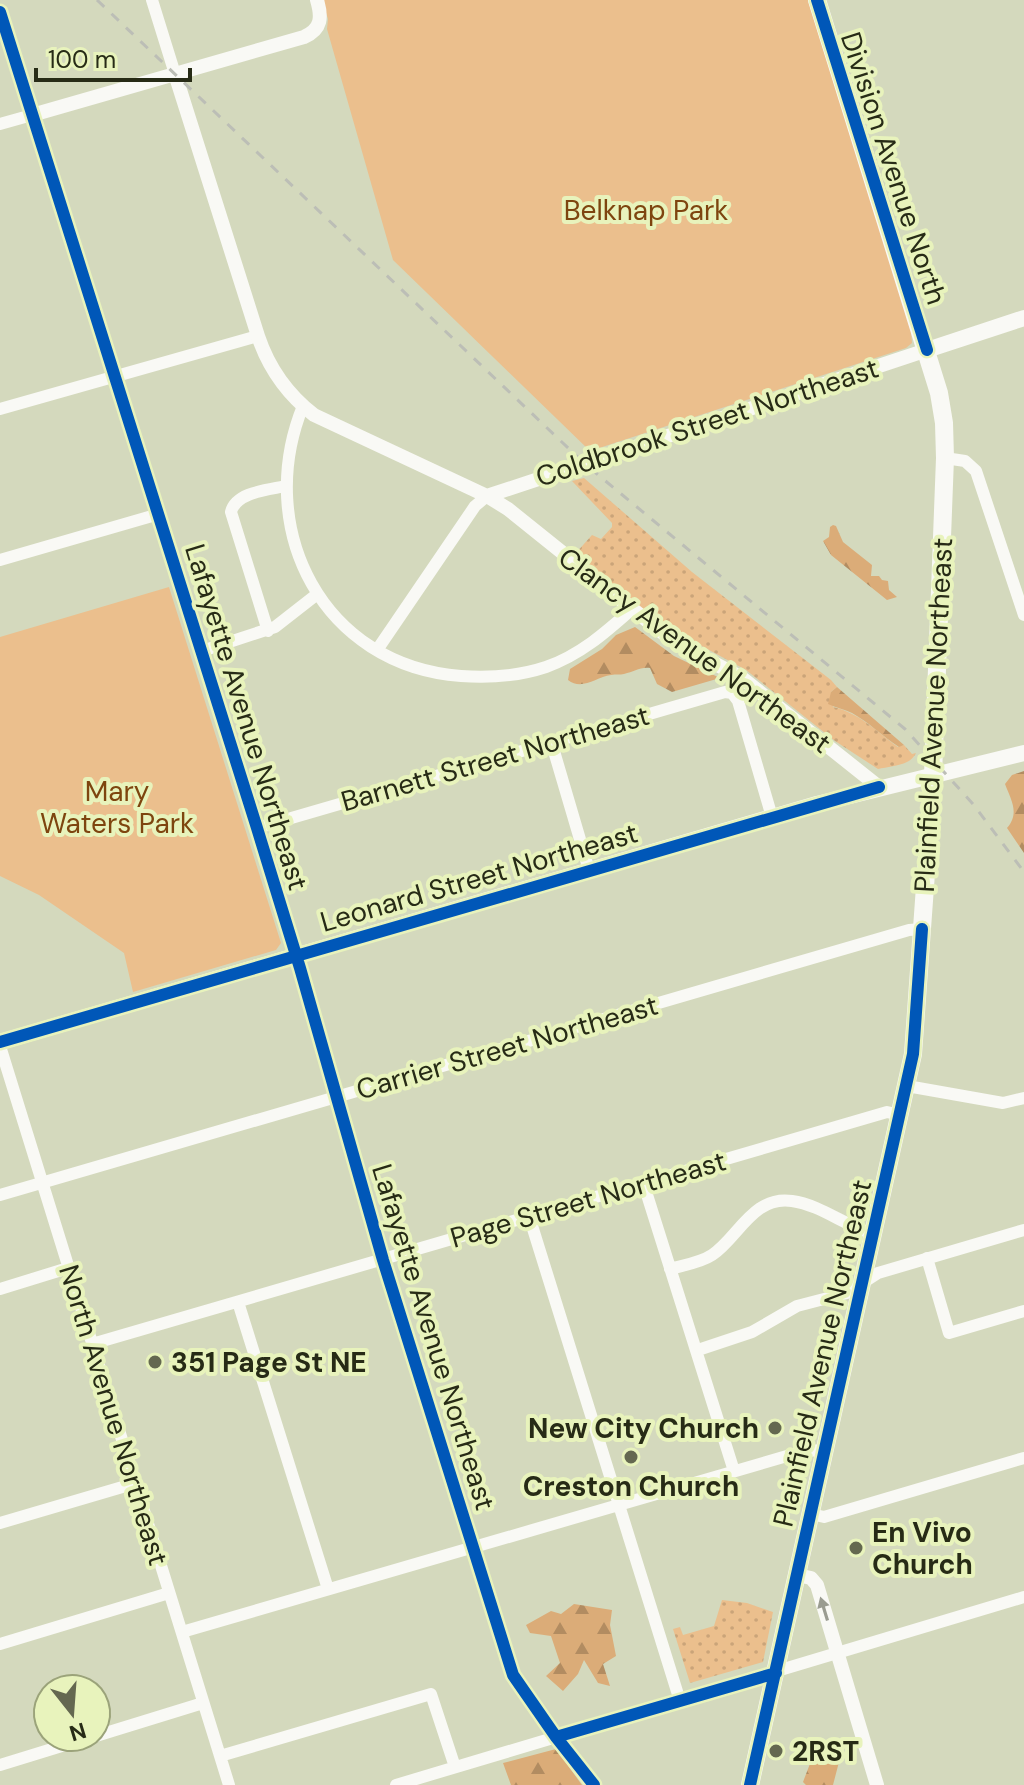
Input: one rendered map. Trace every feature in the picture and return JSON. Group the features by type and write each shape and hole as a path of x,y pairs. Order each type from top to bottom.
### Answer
{"main road":[{"name":"Division Avenue North","path":"817,0 927,350"},
{"path":"927,350 1024,318"},
{"name":"Plainfield Avenue Northeast","path":"750,1785 907,1086 917,1028 933,775 945,458 943,413 927,350"},
{"name":"Leonard Street Northeast","path":"0,1044 772,817 879,787 1024,753"}],"street":[{"name":"Clancy Avenue Northeast","path":"152,0 258,336 276,374 293,398 314,415 487,496 508,509 676,643 742,678 879,787"},
{"path":"0,124 304,37 318,27 321,12 317,0"},
{"name":"Lafayette Avenue Northeast","path":"0,12 257,828 383,1260 513,1675 594,1785"},
{"path":"0,409 258,336"},
{"name":"Coldbrook Street Northeast","path":"487,496 927,350"},
{"path":"303,406 289,455 286,486 296,552 316,595 349,630 377,650 409,665 437,673 483,677 514,674 545,667 576,653 632,609"},
{"path":"945,458 965,461 976,471 1022,600 1024,615"},
{"path":"268,631 231,512 232,505 241,498 286,486"},
{"path":"377,650 475,506 487,496"},
{"path":"0,560 159,514"},
{"path":"202,651 268,631 316,595"},
{"name":"Barnett Street Northeast","path":"257,828 716,694 732,693 738,701 772,817"},
{"path":"551,741 589,870"},
{"name":"Carrier Street Northeast","path":"0,1195 337,1095 909,930 922,929"},
{"name":"North Avenue Northeast","path":"0,1044 229,1785"},
{"path":"907,1086 1003,1103 1024,1098"},
{"name":"Page Street Northeast","path":"92,1344 887,1112 900,1115"},
{"path":"643,1182 734,1471"},
{"path":"670,1269 713,1254 752,1214 767,1205 785,1200 806,1204 873,1234"},
{"path":"529,1216 680,1701"},
{"path":"698,1350 739,1338 797,1306 847,1293 878,1273 1024,1230"},
{"path":"927,1258 949,1333 1024,1311"},
{"path":"0,1289 68,1268"},
{"path":"238,1302 328,1589"},
{"path":"182,1632 804,1451 825,1450"},
{"path":"811,1514 824,1517 1024,1458"},
{"path":"0,1523 136,1483"},
{"path":"797,1575 811,1578 817,1585 877,1785"},
{"path":"0,1644 169,1593"},
{"path":"396,1785 1024,1597"},
{"path":"220,1756 431,1694 455,1767"},
{"path":"112,1731 203,1703"},
{"path":"0,1765 39,1753"}],"green space":[{"name":"Belknap Park","path":"322,0 808,0 911,331 912,343 906,348 590,451 393,260 327,29 328,19"},
{"path":"584,478 692,572 831,680 837,687 831,692 833,707 860,718 898,747 904,745 912,754 916,753 913,757 900,765 878,769 835,741 746,670 661,624 575,554 592,535 601,539 612,527 612,523 572,481"},
{"path":"833,525 843,542 872,565 871,576 888,581 889,590 897,597 887,600 831,555 823,541 829,537"},
{"name":"Mary Waters Park","path":"169,587 281,943 276,950 133,992 124,953 39,895 0,876 0,637"},
{"path":"635,627 674,656 720,678 672,692 657,684 650,668 605,676 584,684 568,680 570,669 602,649 616,635"},
{"path":"837,687 904,745 899,747 858,717 828,704 831,692"},
{"path":"1024,771 1024,853 1007,828 1014,812 1005,784 1012,775"},
{"path":"722,1600 747,1603 773,1612 763,1662 690,1683 673,1629 680,1627 683,1635 714,1626"},
{"path":"574,1604 612,1610 610,1625 616,1656 603,1664 610,1686 598,1683 584,1660 578,1674 563,1691 546,1676 560,1663 551,1636 530,1633 526,1625 551,1611 561,1614"},
{"path":"816,1748 839,1762 833,1785 806,1785 803,1782"},
{"path":"556,1749 582,1785 511,1785 503,1763"}],"railway":[{"path":"97,0 585,464 905,729 973,804 1024,872"}],"cycle path":[{"path":"817,0 927,350"},
{"path":"0,12 257,828 383,1260 513,1675 594,1785"},
{"path":"0,1042 879,787"},
{"path":"750,1785 913,1054 922,929"},
{"path":"556,1737 776,1673"}],"place":[{"name":"351 Page St NE","path":"155,1362"},
{"name":"New City Church","path":"775,1428"},
{"name":"Creston Church","path":"631,1457"},
{"name":"En Vivo Church","path":"856,1548"},
{"name":"2RST","path":"776,1751"}]}
